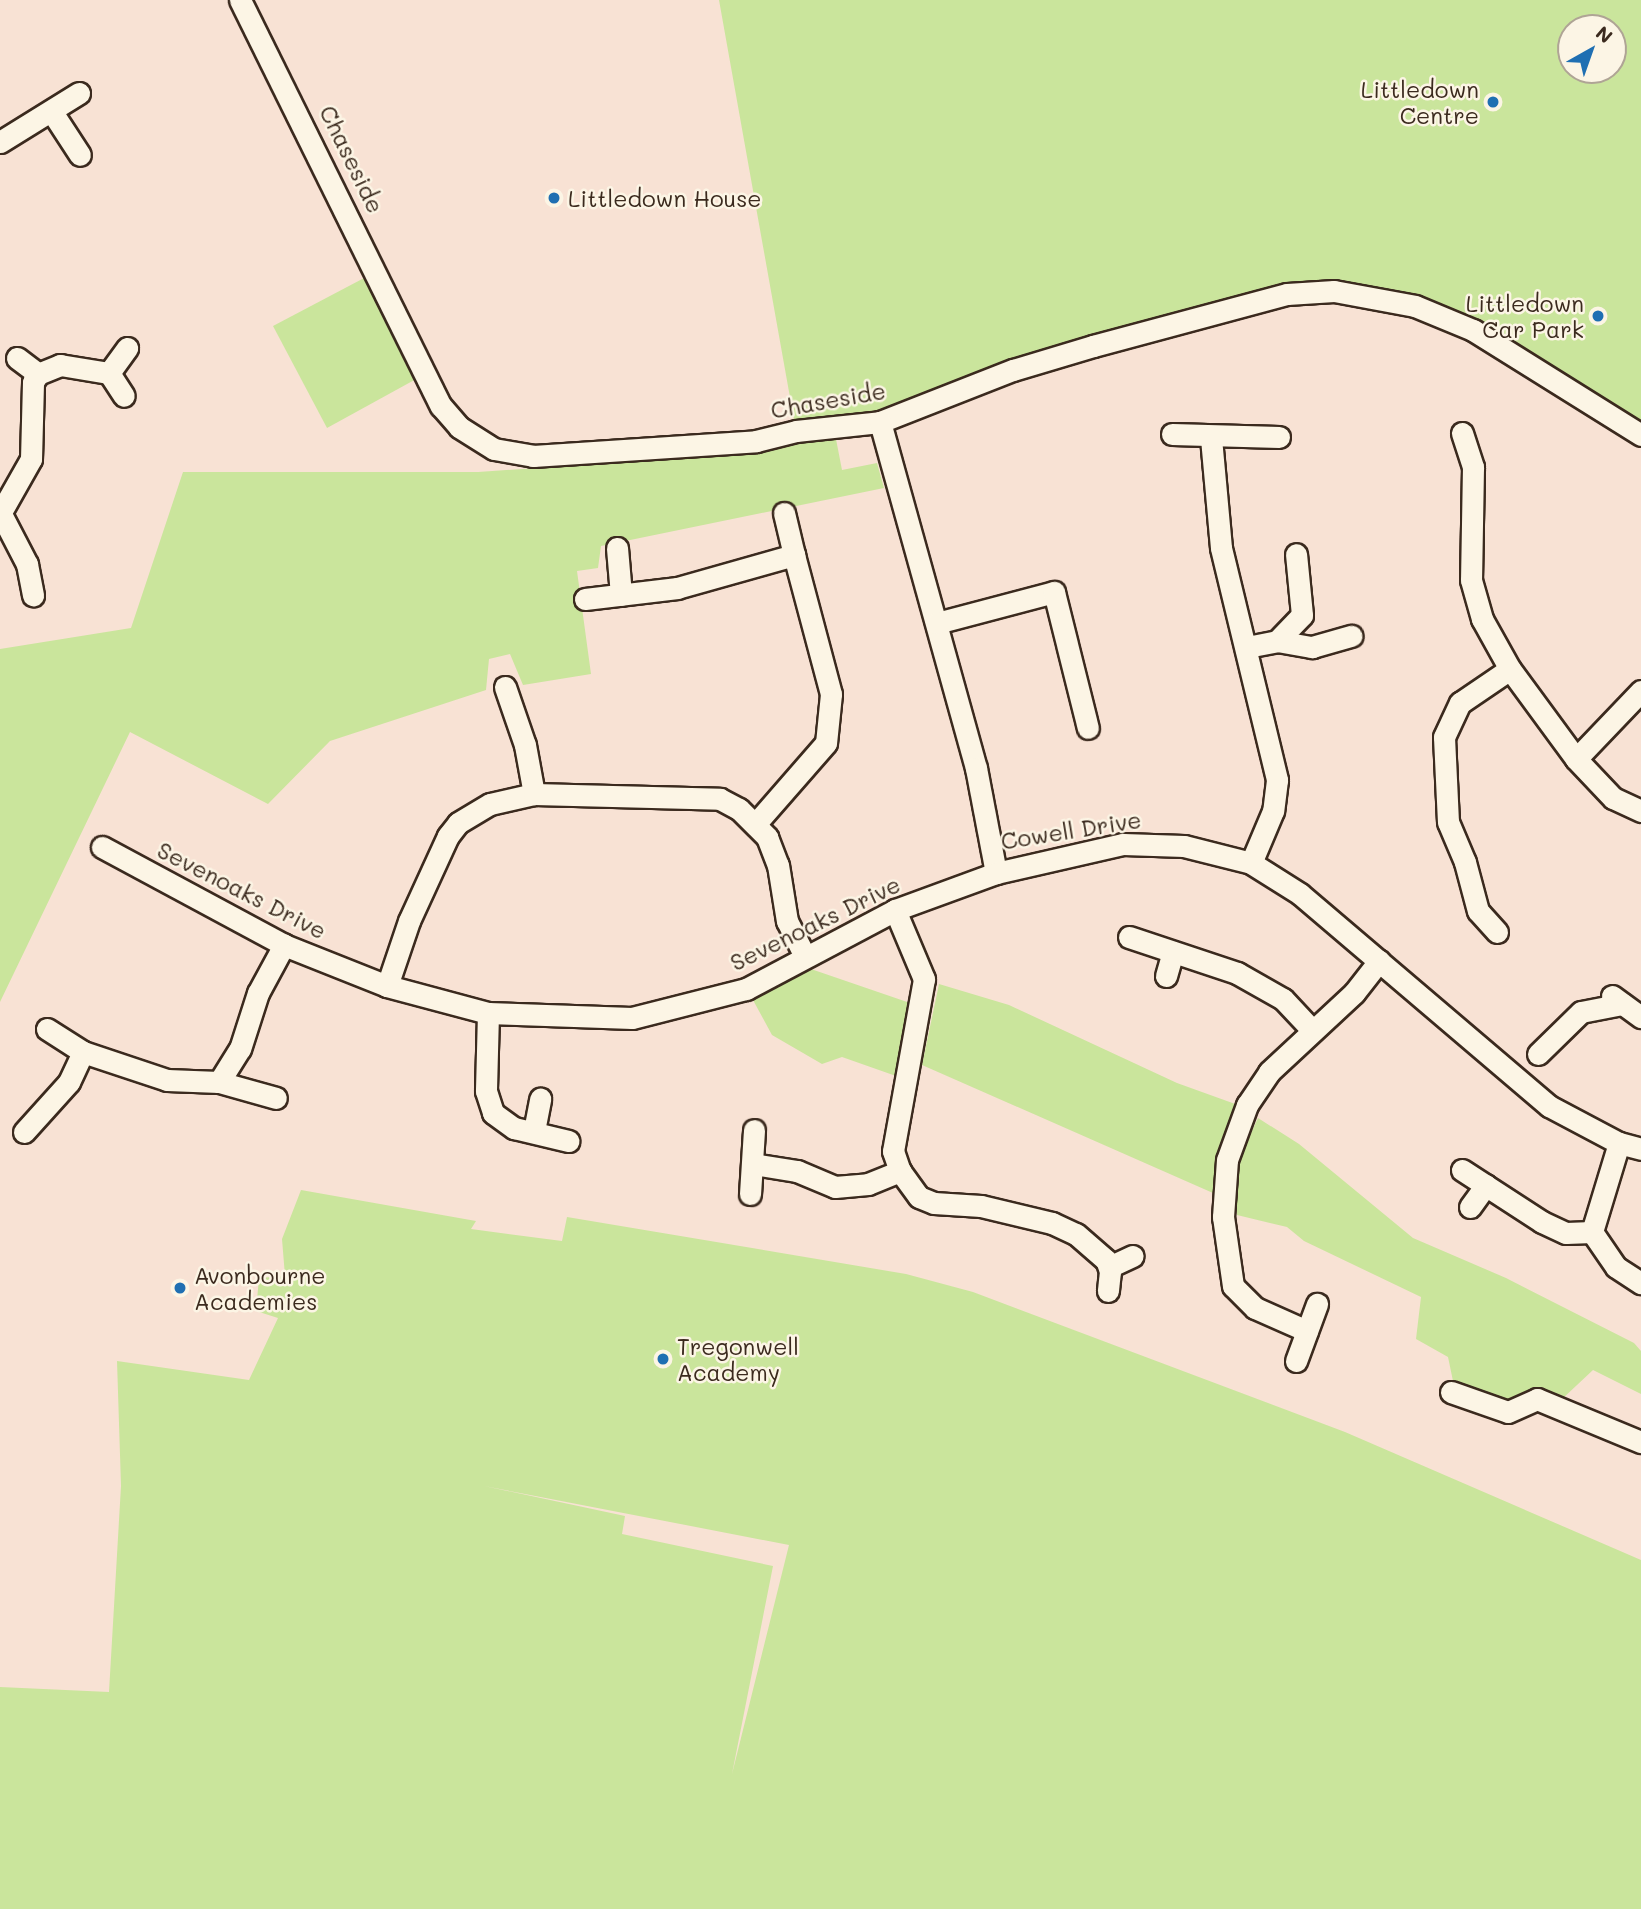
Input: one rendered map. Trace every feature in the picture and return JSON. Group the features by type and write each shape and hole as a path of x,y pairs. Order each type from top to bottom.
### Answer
{"street":[{"name":"Chaseside","path":"240,0 441,406 458,428 494,449 533,456 756,440 778,434 880,422 1013,370 1093,346 1287,294 1334,291 1415,306 1473,330 1641,435"},
{"path":"0,142 79,93"},
{"path":"52,112 80,155"},
{"path":"109,373 127,348"},
{"path":"17,358 38,374"},
{"path":"33,595 27,564 0,512 31,459 33,382 38,374 60,365 109,373 124,396"},
{"name":"Cowell Drive","path":"880,422 978,776 996,873 1123,844 1184,846 1251,863 1334,918 1549,1106 1619,1143 1641,1149"},
{"path":"1171,433 1211,438 1279,437"},
{"path":"1462,433 1473,467 1471,580 1482,619 1510,669 1576,759 1613,798 1641,811"},
{"path":"1211,438 1221,548 1277,780 1273,811 1251,863"},
{"path":"757,822 826,743 831,694 784,513"},
{"path":"617,548 621,595"},
{"path":"1276,641 1303,615 1296,554"},
{"path":"585,600 677,588 794,555"},
{"path":"937,623 1054,592 1088,728"},
{"path":"1247,647 1276,641 1312,648 1351,636"},
{"path":"1497,932 1478,911 1465,862 1448,822 1444,737 1460,703 1510,669"},
{"path":"505,687 525,745 534,794"},
{"path":"1576,759 1641,691"},
{"path":"387,986 410,921 447,836 458,823 490,804 534,794 720,799 757,822 778,865 786,916 804,955"},
{"name":"Sevenoaks Drive","path":"102,847 284,945 387,986 488,1013 632,1018 746,989 804,955 895,910 996,873"},
{"path":"895,910 924,979 893,1151 900,1171 919,1197 934,1203 1020,1214 1076,1234 1109,1267 1108,1291"},
{"path":"1129,937 1237,973 1283,999 1312,1030"},
{"path":"219,1082 240,1049 258,993 284,945"},
{"path":"1166,976 1173,952"},
{"path":"1307,1331 1255,1308 1233,1286 1223,1189 1227,1160 1247,1105 1269,1072 1354,993 1380,961"},
{"path":"1538,1054 1581,1012 1616,1000 1641,1017"},
{"path":"488,1013 489,1103 501,1122 568,1141"},
{"path":"47,1029 83,1052 167,1080 219,1082 276,1098"},
{"path":"24,1132 69,1082 83,1052"},
{"path":"534,1131 540,1099"},
{"path":"750,1194 754,1130"},
{"path":"1592,1232 1619,1143"},
{"path":"753,1164 797,1171 835,1187 868,1185 900,1171"},
{"path":"1462,1170 1542,1222 1566,1233 1592,1232"},
{"path":"1470,1207 1486,1185"},
{"path":"1592,1232 1616,1267 1641,1283"},
{"path":"1109,1267 1133,1256"},
{"path":"1296,1361 1317,1304"},
{"path":"1451,1392 1508,1412 1537,1399 1641,1442"}],"green space":[{"name":"Littledown Centre","path":"719,0 1641,0 1641,435 1416,296 1278,287 1089,337 880,422 796,431"},
{"path":"366,277 418,378 327,428 273,326"},
{"path":"836,439 842,470 877,463 884,488 601,546 598,568 577,571 591,674 523,685 510,654 489,659 486,690 330,741 268,804 130,732 0,1002 0,649 131,628 183,472 478,472 652,460"},
{"path":"808,968 913,1004 896,1076 842,1057 822,1064 772,1035 753,1000"},
{"path":"939,984 1009,1005 1177,1083 1238,1105 1213,1193 922,1065"},
{"path":"1258,1118 1299,1144 1413,1238 1506,1278 1634,1343 1641,1351 1641,1394 1593,1370 1561,1400 1529,1391 1510,1402 1453,1381 1448,1357 1416,1339 1421,1297 1304,1241 1287,1227 1237,1215 1236,1165"},
{"path":"301,1190 476,1221 471,1229 562,1241 567,1217 906,1274 973,1292 1345,1432 1641,1560 1641,1909 0,1909 0,1687 109,1692 121,1486 117,1361 249,1380 278,1318 256,1311 259,1278 285,1276 282,1239","holes":["484,1486 789,1545 732,1774 773,1566 622,1534 625,1516"]}],"place":[{"name":"Littledown Centre","path":"1493,102"},
{"name":"Littledown House","path":"554,198"},
{"name":"Littledown Car Park","path":"1598,316"},
{"name":"Avonbourne Academies","path":"180,1288"},
{"name":"Tregonwell Academy","path":"663,1359"}]}
